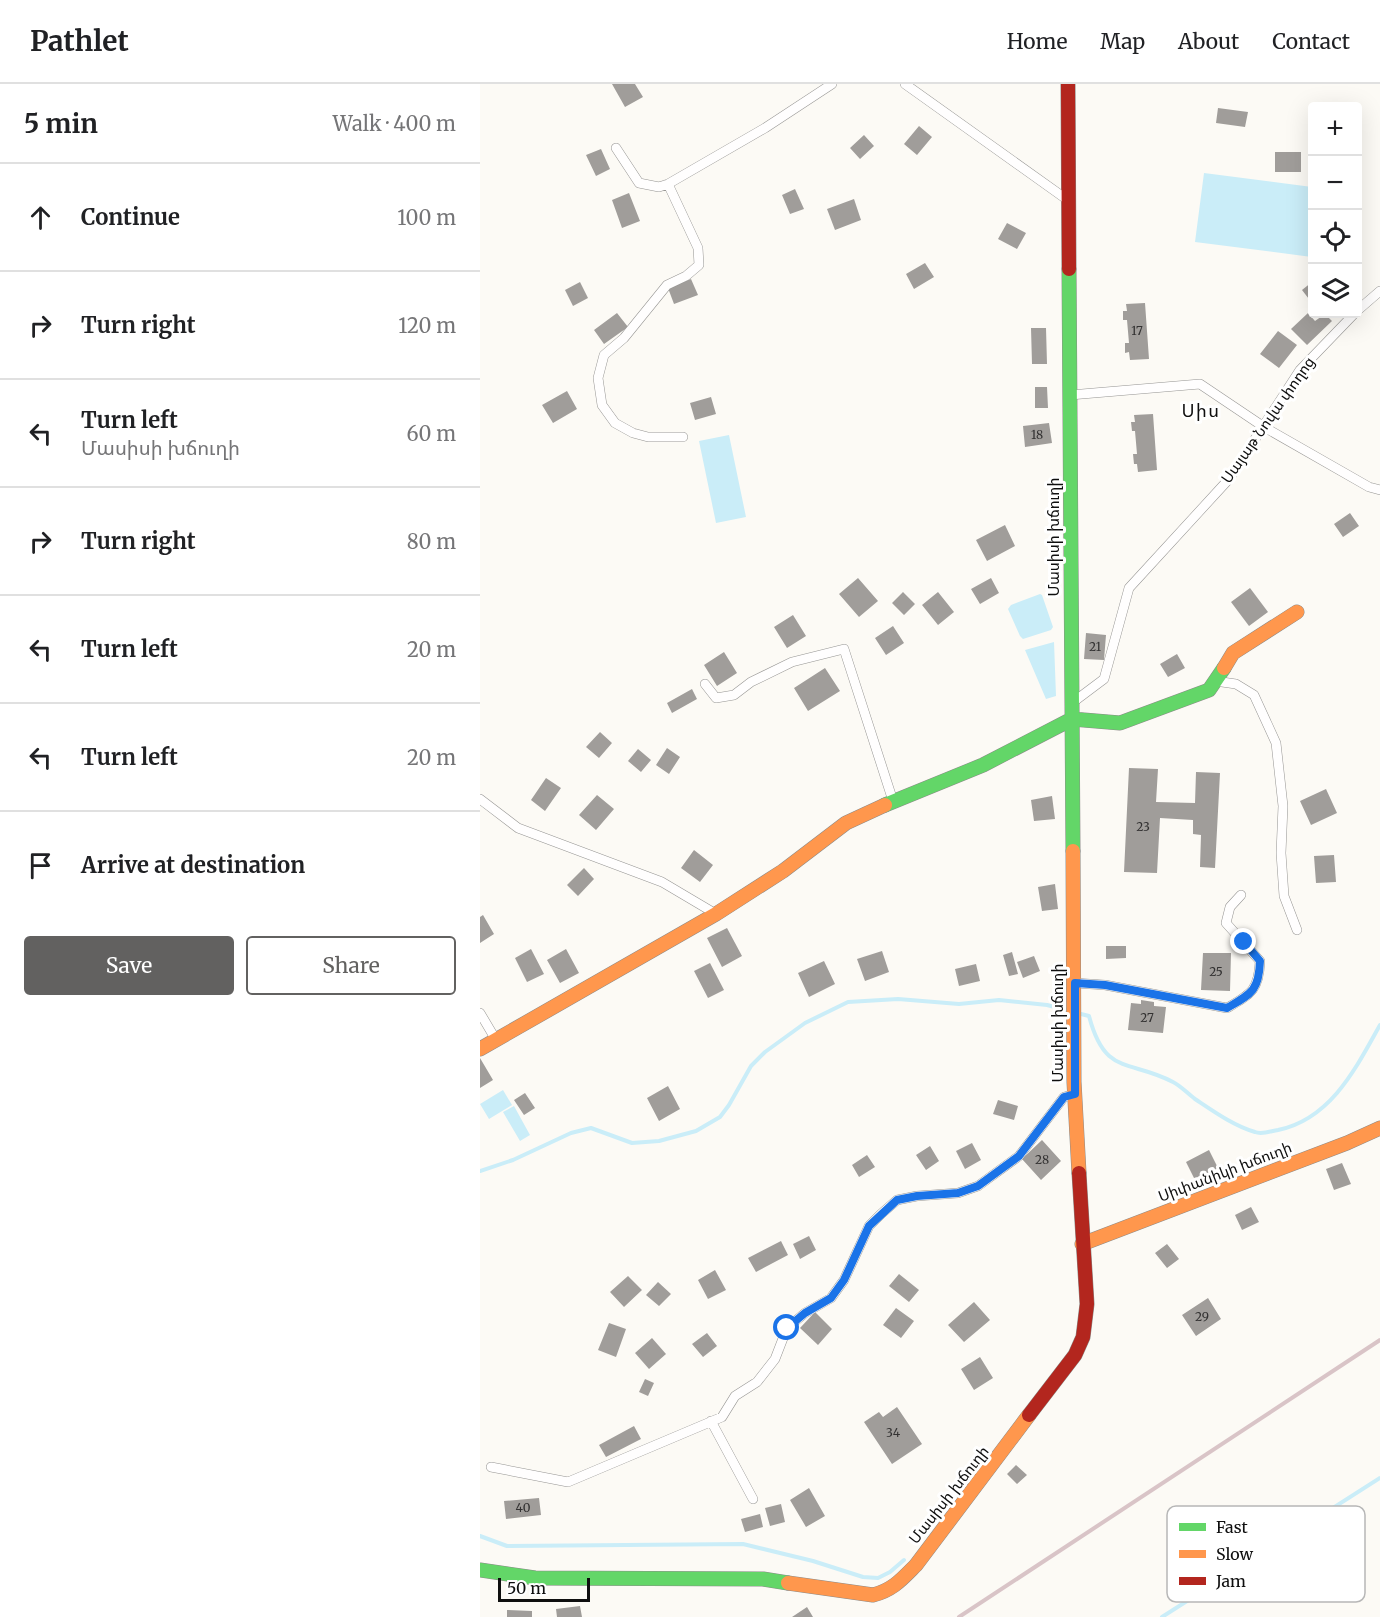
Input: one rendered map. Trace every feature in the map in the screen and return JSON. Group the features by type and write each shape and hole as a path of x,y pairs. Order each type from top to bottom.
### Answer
{"main road":[{"name":"Մասիսի խճուղի","path":"480,1570 535,1578 763,1579 862,1595 885,1592 896,1586 916,1564 1075,1355 1083,1337 1087,1304 1075,1088 1068,84"},
{"path":"480,1049 716,914 783,871 846,823 982,765 1072,719 1120,723 1209,690 1233,653 1297,612"},
{"name":"Սիփանիկի խճուղի","path":"1082,1244 1347,1143 1380,1128"}],"street":[{"path":"616,148 639,183 659,187 765,128 832,84"},
{"path":"905,84 1070,201"},
{"path":"668,184 698,248 699,265 686,276 667,285 624,338 604,355 598,378 602,405 615,423 633,433 648,437 683,437"},
{"path":"1362,307 1380,291"},
{"name":"Սայաթ Նովա փողոց","path":"1072,703 1104,679 1129,588 1229,479 1300,370 1350,318"},
{"path":"1070,395 1200,384 1264,427 1369,487 1380,490"},
{"path":"705,684 717,698 734,695 751,682 792,662 844,649 893,801"},
{"path":"1215,681 1236,684 1254,695 1276,743 1283,806 1281,853 1284,896 1297,930"},
{"path":"480,800 518,828 662,882 716,914"},
{"path":"1075,983 1105,985 1227,1008 1246,996 1259,981 1260,961 1226,922 1230,907 1241,895"},
{"path":"480,1013 496,1040"},
{"path":"491,1467 568,1482 722,1417 735,1396 757,1382 776,1359 787,1328 805,1313 831,1298 844,1280 869,1226 881,1214 897,1200 958,1193 978,1186 1019,1156 1064,1097 1075,1088"},
{"path":"711,1421 753,1498"}],"water":[{"path":"1204,173 1308,186 1308,256 1195,242"},
{"path":"729,435 746,517 716,523 699,441"},
{"path":"1040,594 1053,627 1051,630 1023,639 1008,609 1011,605"},
{"path":"1054,642 1056,696 1046,699 1025,650"},
{"path":"503,1090 512,1105 489,1119 480,1104"},
{"path":"514,1106 530,1135 520,1141 503,1112"}],"building":[{"path":"612,84 635,84 643,97 625,107"},
{"path":"1218,108 1248,112 1245,127 1216,123"},
{"path":"919,126 932,137 917,155 904,144"},
{"path":"864,135 874,146 860,159 850,148"},
{"path":"601,149 610,169 596,176 586,155"},
{"path":"1275,152 1301,152 1301,172 1275,172"},
{"path":"795,189 804,209 790,214 782,195"},
{"path":"629,193 640,221 622,228 612,200"},
{"path":"854,199 861,220 835,230 827,209"},
{"path":"1007,223 1026,233 1017,249 998,239"},
{"path":"925,263 934,277 914,289 906,274"},
{"path":"691,279 698,295 674,304 668,288"},
{"path":"580,282 588,298 573,306 565,290"},
{"path":"1308,285 1308,298 1302,290"},
{"path":"1145,303 1149,359 1130,360 1129,352 1125,353 1125,343 1129,343 1127,320 1123,320 1123,311 1127,311 1126,304"},
{"path":"617,313 628,327 604,344 594,330"},
{"path":"1308,313 1308,318 1315,321 1319,318 1329,318 1332,321 1307,345 1291,329"},
{"path":"1031,328 1046,328 1047,364 1032,364"},
{"path":"1278,331 1297,345 1279,368 1260,354"},
{"path":"1035,387 1047,387 1048,408 1035,408"},
{"path":"567,391 577,409 553,423 542,405"},
{"path":"711,397 716,414 695,420 690,403"},
{"path":"1153,414 1157,470 1138,472 1137,464 1134,464 1133,454 1137,454 1135,431 1132,431 1131,422 1135,422 1134,415"},
{"path":"1049,423 1052,443 1025,447 1023,426"},
{"path":"1350,513 1359,526 1343,537 1334,524"},
{"path":"1005,525 1015,546 987,561 976,540"},
{"path":"858,578 878,601 859,617 839,594"},
{"path":"991,578 999,593 980,604 971,589"},
{"path":"1250,588 1268,612 1249,626 1231,602"},
{"path":"903,592 915,604 904,615 892,603"},
{"path":"938,592 954,612 938,625 922,605"},
{"path":"793,615 806,636 787,648 774,627"},
{"path":"893,626 904,643 886,655 875,638"},
{"path":"1086,633 1106,635 1104,660 1084,659"},
{"path":"724,652 737,673 717,686 704,665"},
{"path":"1177,654 1185,668 1168,677 1160,664"},
{"path":"825,668 840,691 808,711 794,688"},
{"path":"692,689 697,699 672,713 667,703"},
{"path":"600,732 612,743 599,758 586,747"},
{"path":"667,748 680,757 669,774 656,765"},
{"path":"638,749 651,760 641,772 628,761"},
{"path":"1129,768 1158,769 1156,802 1195,803 1196,772 1220,773 1215,868 1200,867 1201,835 1193,834 1193,820 1160,818 1157,873 1124,872"},
{"path":"546,778 561,788 545,811 531,800"},
{"path":"1326,789 1337,813 1311,825 1300,801"},
{"path":"597,795 614,809 596,830 579,815"},
{"path":"1052,796 1055,819 1034,821 1031,800"},
{"path":"694,850 713,865 700,882 681,868"},
{"path":"1334,855 1336,882 1316,883 1314,856"},
{"path":"584,868 594,879 578,896 567,885"},
{"path":"1055,884 1058,909 1042,911 1038,887"},
{"path":"483,915 494,934 480,943 480,917"},
{"path":"727,928 742,956 722,967 707,938"},
{"path":"1106,946 1126,946 1126,958 1106,959"},
{"path":"531,949 544,974 527,982 515,958"},
{"path":"566,949 579,973 560,983 547,960"},
{"path":"882,951 889,972 865,981 857,959"},
{"path":"1012,952 1018,974 1009,976 1003,955"},
{"path":"1203,953 1231,953 1230,991 1201,990"},
{"path":"1034,956 1040,971 1023,978 1017,962"},
{"path":"824,961 835,984 809,997 798,973"},
{"path":"710,963 724,990 708,998 694,971"},
{"path":"976,964 980,981 959,986 955,969"},
{"path":"1141,1000 1154,1002 1154,1006 1166,1007 1163,1033 1128,1030 1131,1003 1141,1004"},
{"path":"480,1058 493,1080 480,1088"},
{"path":"668,1086 680,1109 659,1121 647,1098"},
{"path":"525,1093 535,1108 524,1115 514,1100"},
{"path":"998,1100 1018,1106 1014,1120 993,1114"},
{"path":"1042,1140 1061,1161 1041,1180 1022,1159"},
{"path":"972,1143 981,1160 965,1169 956,1151"},
{"path":"930,1146 939,1161 926,1170 916,1155"},
{"path":"1209,1150 1218,1168 1195,1180 1186,1162"},
{"path":"867,1155 875,1167 859,1177 852,1165"},
{"path":"1342,1163 1351,1184 1334,1190 1326,1169"},
{"path":"1251,1207 1259,1222 1242,1230 1235,1215"},
{"path":"809,1236 816,1250 800,1259 793,1244"},
{"path":"781,1241 788,1255 756,1272 748,1258"},
{"path":"1167,1244 1179,1259 1167,1268 1155,1253"},
{"path":"715,1270 726,1290 708,1299 698,1280"},
{"path":"899,1274 919,1290 909,1302 889,1286"},
{"path":"628,1276 642,1290 624,1307 610,1292"},
{"path":"658,1282 671,1294 659,1306 646,1295"},
{"path":"1208,1298 1221,1319 1196,1336 1182,1315"},
{"path":"974,1302 990,1320 964,1342 948,1325"},
{"path":"896,1308 914,1321 901,1338 883,1325"},
{"path":"815,1312 832,1329 818,1345 800,1328"},
{"path":"609,1323 626,1329 616,1357 598,1350"},
{"path":"707,1333 717,1346 703,1357 692,1344"},
{"path":"652,1338 666,1354 649,1369 635,1353"},
{"path":"980,1357 993,1378 974,1390 961,1369"},
{"path":"645,1379 654,1383 648,1396 639,1392"},
{"path":"897,1407 922,1444 892,1464 864,1422 879,1412 883,1417"},
{"path":"634,1426 641,1439 606,1457 599,1445"},
{"path":"1016,1465 1027,1475 1017,1484 1007,1474"},
{"path":"809,1488 825,1516 806,1527 790,1500"},
{"path":"539,1498 541,1515 506,1519 504,1501"},
{"path":"781,1504 785,1522 770,1526 765,1508"},
{"path":"760,1514 763,1527 745,1532 741,1519"},
{"path":"580,1606 582,1617 557,1617 556,1609"},
{"path":"807,1607 813,1617 792,1617"},
{"path":"507,1610 532,1611 532,1617 507,1617"}],"waterway":[{"path":"480,1171 513,1160 571,1133 591,1128 632,1143 659,1141 696,1131 720,1117 751,1066 765,1052 805,1023 848,1002 898,999 959,1004 999,1000 1047,1005 1070,1011"},
{"path":"1077,1013 1089,1016 1095,1035 1111,1058 1173,1082 1224,1118 1258,1133 1297,1124 1313,1115 1327,1103 1351,1074 1380,1025"},
{"path":"1336,1506 1380,1478"},
{"path":"480,1536 507,1546 743,1544 813,1561 863,1577 878,1578 890,1572 904,1560"},
{"path":"1162,1617 1186,1602"}],"railway":[{"path":"959,1617 1380,1340"}],"traffic: fast":[{"path":"1069,269 1073,851"},
{"path":"885,805 983,765 1072,719 1120,723 1209,690 1224,668"},
{"path":"480,1570 535,1578 763,1579 788,1583"}],"traffic: slow":[{"path":"1224,668 1233,653 1297,612"},
{"path":"480,1049 716,914 783,871 846,823 885,805"},
{"path":"1073,851 1074,1082 1079,1173"},
{"path":"1082,1244 1347,1143 1380,1128"},
{"path":"788,1583 873,1595 892,1587 916,1565 1029,1415"}],"traffic: jam":[{"path":"1068,84 1069,269"},
{"path":"1029,1415 1075,1355 1083,1337 1087,1304 1079,1173"}],"district":[{"name":"Սիս","path":"1201,411"}],"route":[{"path":"787,1328 805,1313 831,1298 852,1265 869,1226 897,1200 958,1193 978,1186 1019,1156 1064,1097 1075,1094 1075,983 1105,985 1227,1008 1246,996 1259,981 1260,961 1244,942"}]}
